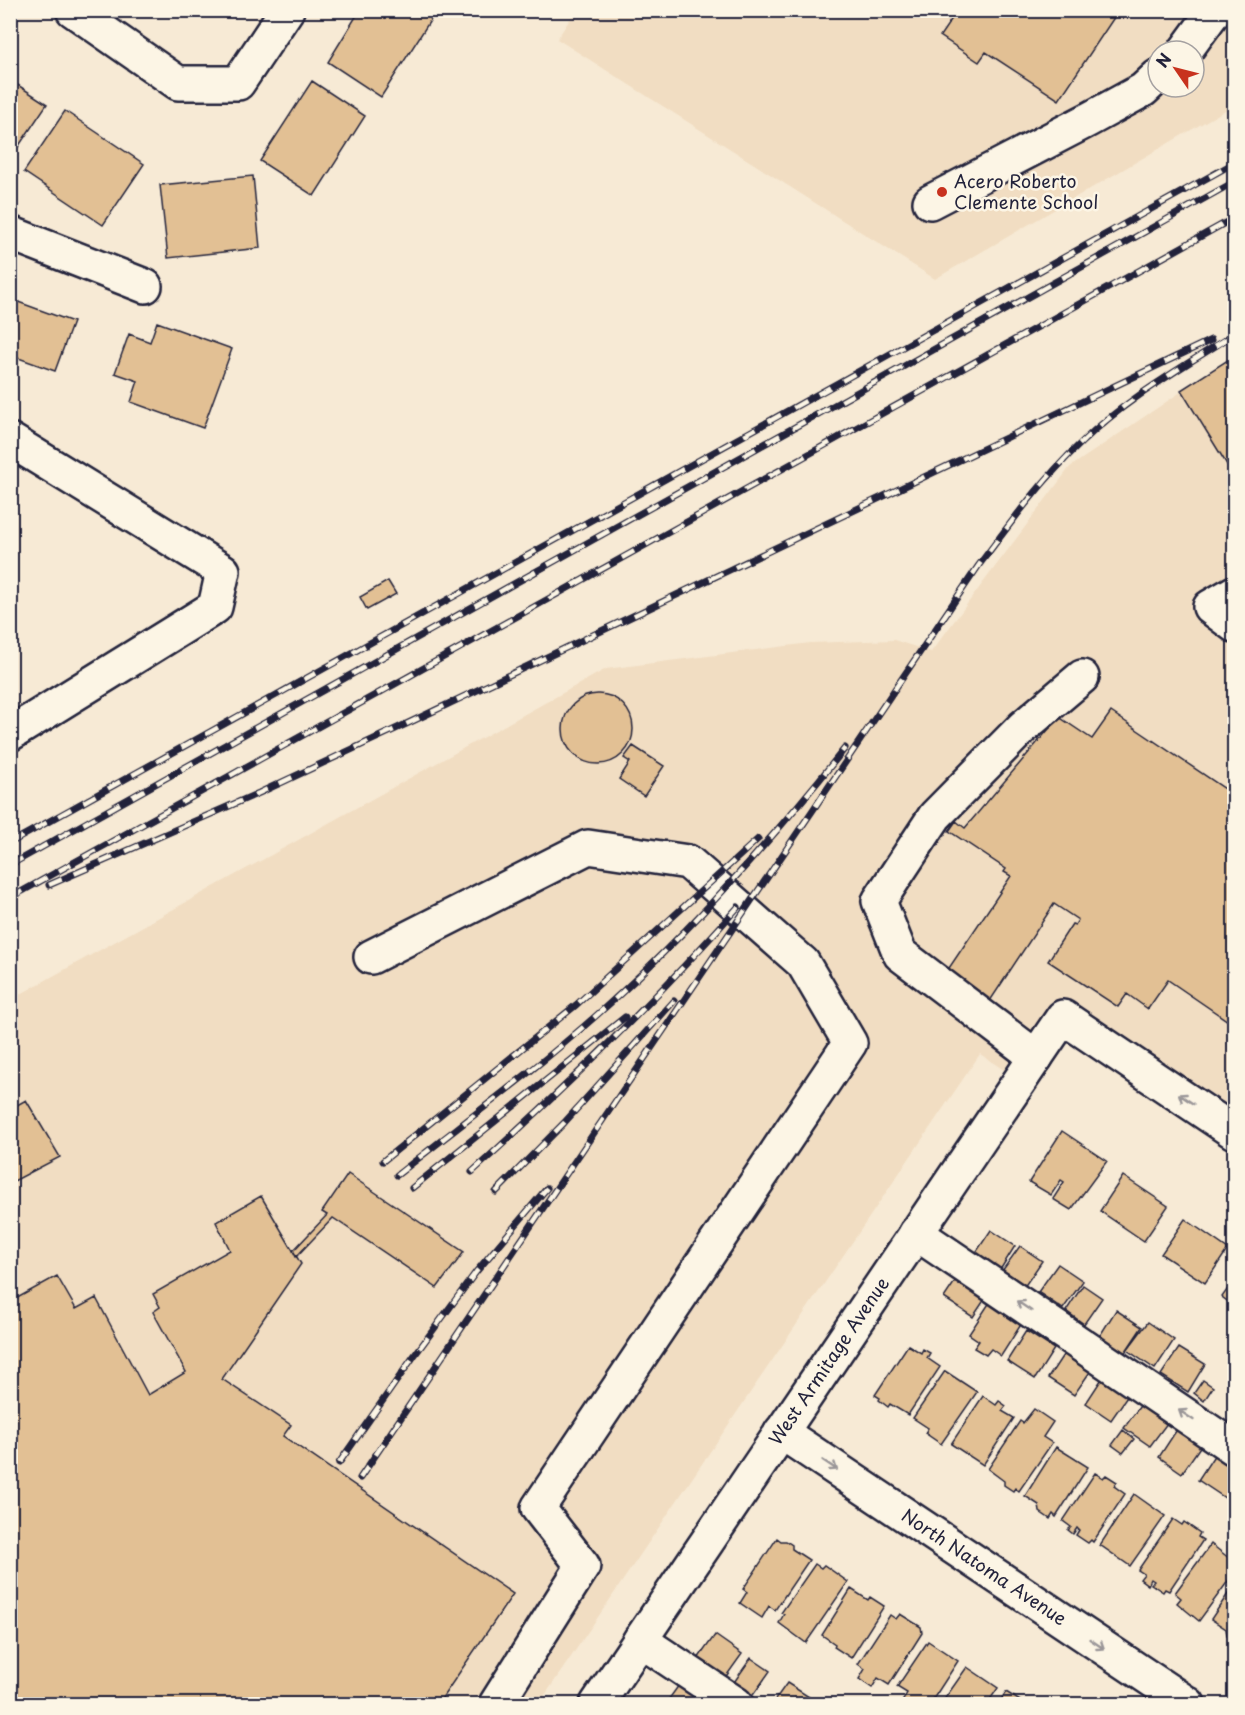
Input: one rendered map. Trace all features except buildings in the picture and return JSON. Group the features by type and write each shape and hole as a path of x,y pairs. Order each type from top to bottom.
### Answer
{"street":[{"path":"74,10 178,83 238,83 287,10"},
{"path":"1194,39 1215,10"},
{"path":"930,202 1146,87"},
{"path":"10,233 145,286"},
{"path":"10,440 223,571 214,607 10,734"},
{"path":"1234,593 1210,607 1234,624"},
{"path":"1036,1057 900,954 879,901 935,816 1023,727 1082,677"},
{"path":"371,957 588,847 688,862 804,963 850,1043 538,1508 583,1566 496,1704"},
{"name":"West Armitage Avenue","path":"597,1704 1063,1017 1234,1132"},
{"path":"916,1233 1234,1448"},
{"name":"North Natoma Avenue","path":"781,1432 1188,1704"},
{"path":"640,1640 736,1704"}],"shaded area":[{"name":"Acero Roberto Clemente School","path":"576,10 1234,11 1234,105 935,279 557,39"},
{"path":"1234,356 1234,1154 1061,1038 1028,1086 980,1054 539,1704 11,1704 10,1000 606,669 810,643 894,640 931,652 1070,467"}],"railway":[{"path":"10,843 1234,163"},
{"path":"10,865 1234,182"},
{"path":"10,898 1234,218"},
{"path":"360,1478 979,565 1003,533 1054,471 1099,426 1155,384 1234,334"},
{"path":"49,885 259,793 419,718 1211,340"},
{"path":"397,1175 549,1056 631,984 727,886 788,818 845,748"},
{"path":"383,1161 576,1005 758,839"},
{"path":"472,1172 609,1043 738,907"},
{"path":"496,1192 564,1123 674,1001"},
{"path":"412,1188 625,1017"},
{"path":"339,1463 476,1272 547,1188"}],"place":[{"name":"Acero Roberto Clemente School","path":"942,192"}]}
